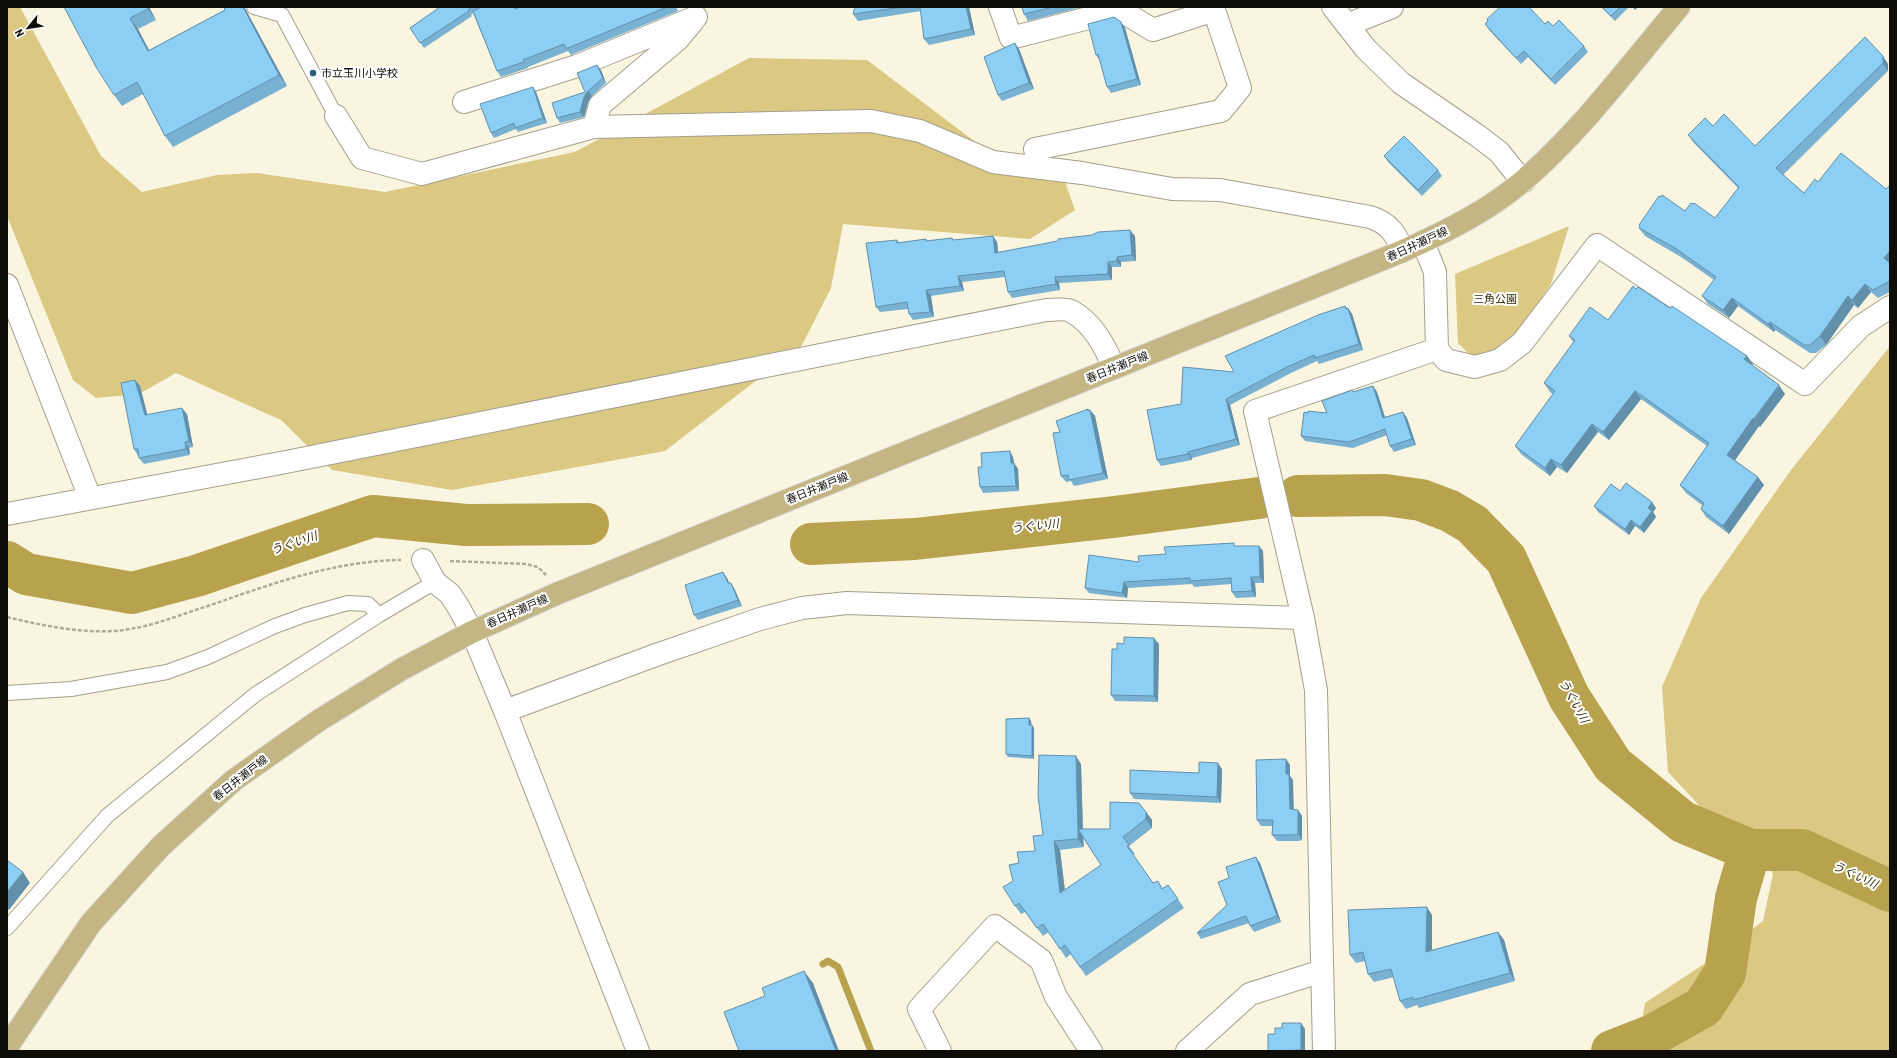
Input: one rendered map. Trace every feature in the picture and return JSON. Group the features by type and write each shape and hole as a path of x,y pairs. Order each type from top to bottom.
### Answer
{"main road":[{"name":"春日井瀬戸線","path":"7,1047 91,923 161,846 234,780 318,721 402,669 472,632 556,594 1413,247 1480,212 1522,182 1576,130 1679,7"}],"street":[{"path":"1000,7 1011,38 1120,10 1153,30 1213,9 1240,88 1221,111 1035,149 1040,168"},
{"path":"1333,7 1366,49 1401,83 1499,152 1522,182"},
{"path":"1347,25 1392,7"},
{"path":"594,127 600,105 678,39 699,12"},
{"path":"464,102 577,66 699,12"},
{"path":"336,116 362,158 422,174 594,127 871,121 920,131 993,162 1082,173 1172,189 1220,190 1370,217 1381,221 1397,236 1413,247 1435,272 1437,349 1446,360 1475,367 1500,360 1522,344 1597,244 1805,384 1861,326 1890,307"},
{"path":"7,286 90,498"},
{"path":"7,514 281,463 1046,310 1070,310 1092,328 1105,347 1114,368"},
{"path":"1324,1051 1316,690 1303,618 1255,411 1437,349"},
{"path":"423,560 434,582 450,594 472,632 505,711 638,1051"},
{"path":"505,711 713,635 760,619 809,607 847,603 1303,618"},
{"path":"940,1051 919,1008 995,926 1041,960 1056,997 1091,1051"},
{"path":"1187,1051 1250,994 1322,971"}],"lane":[{"path":"254,7 282,15 336,116"},
{"path":"7,928 107,816 256,694 379,615 434,582"},
{"path":"7,693 71,689 167,672 221,652 275,626 305,615 348,603 368,604 379,615"}],"path":[{"path":"7,618 46,627 90,631 129,630 168,619 287,579 357,562 423,560 526,564 538,567 548,577 556,594"}],"green space":[{"path":"7,7 20,7 101,156 142,192 217,175 257,173 385,192 575,152 749,58 867,60 982,147 1064,179 1075,210 1030,239 843,224 831,288 802,345 665,451 452,490 332,470 281,420 176,373 139,394 96,398 73,380 7,216"},
{"name":"三角公園","path":"1569,226 1551,284 1525,323 1494,354 1472,357 1458,343 1455,274"},
{"path":"1890,346 1890,1051 1637,1051 1645,1003 1719,954 1763,921 1773,874 1758,847 1720,828 1668,772 1662,687 1701,598 1791,470"}],"building":[{"path":"64,7 147,7 148,9 130,18 148,51 225,10 224,7 243,7 279,75 165,136 137,82 114,95 96,67"},
{"path":"440,7 472,7 468,10 469,11 420,43 410,28"},
{"path":"482,7 514,7 515,9 519,7 667,7 568,48 566,48 564,44 523,60 524,62 497,71 473,11"},
{"path":"855,7 903,7 853,14"},
{"path":"920,7 966,7 971,29 924,39"},
{"path":"1022,7 1053,7 1024,14"},
{"path":"1500,7 1529,7 1545,24 1548,21 1553,26 1559,20 1584,46 1551,79 1524,51 1516,58 1485,24 1488,21 1487,19"},
{"path":"1602,7 1620,7 1611,16"},
{"path":"1114,17 1121,22 1137,79 1107,87 1098,54 1096,55 1088,24"},
{"path":"1865,37 1883,56 1883,63 1776,168 1804,193 1815,179 1818,182 1841,153 1886,189 1890,185 1890,251 1884,258 1890,263 1890,281 1873,290 1865,284 1852,300 1848,296 1820,336 1810,345 1804,345 1770,322 1768,324 1732,298 1723,310 1702,296 1716,277 1675,248 1639,228 1639,225 1659,196 1661,197 1662,195 1685,211 1691,203 1694,203 1715,218 1739,187 1688,135 1705,118 1713,126 1724,114 1755,146"},
{"path":"1015,43 1029,83 998,95 984,57"},
{"path":"597,65 603,78 588,91 584,97 580,112 557,118 552,103 585,92 577,73"},
{"path":"533,87 543,118 515,128 514,123 491,133 480,104"},
{"path":"1404,136 1438,170 1418,190 1384,156"},
{"path":"1130,230 1132,255 1117,257 1117,261 1108,262 1108,274 1055,277 1056,284 1008,292 1004,271 958,276 960,286 926,290 930,312 909,314 907,302 876,307 866,243 897,240 897,243 926,239 926,241 952,238 953,240 993,236 995,253 1058,241 1058,239 1092,235 1098,232"},
{"path":"1633,286 1636,289 1638,287 1670,308 1672,306 1747,356 1744,359 1779,385 1727,455 1758,477 1723,526 1701,509 1704,503 1680,485 1709,443 1635,391 1603,432 1592,424 1561,465 1551,459 1545,468 1515,446 1555,391 1544,383 1575,340 1569,336 1590,307 1608,320"},
{"path":"1345,306 1346,309 1348,308 1359,344 1315,358 1314,355 1287,367 1226,399 1236,439 1188,452 1188,454 1157,460 1147,410 1181,404 1183,367 1234,372 1225,356 1318,315"},
{"path":"135,380 145,415 182,408 189,441 185,442 186,449 139,458 138,449 134,449 121,383"},
{"path":"1373,386 1383,418 1403,412 1412,439 1390,446 1385,429 1349,442 1301,436 1304,412 1327,413 1322,401 1352,390 1353,392"},
{"path":"1088,409 1088,411 1090,410 1103,473 1069,480 1068,475 1061,476 1053,433 1060,432 1056,421"},
{"path":"1010,451 1011,463 1014,463 1016,486 980,487 978,467 982,467 981,453"},
{"path":"1626,483 1652,502 1648,508 1652,511 1640,527 1631,520 1625,529 1594,506 1611,484 1620,491"},
{"path":"1234,543 1234,546 1259,546 1260,577 1251,577 1252,591 1232,592 1231,578 1190,581 1190,578 1124,582 1122,593 1085,588 1089,555 1139,562 1138,556 1166,554 1164,547"},
{"path":"723,572 728,583 731,583 738,600 694,615 685,585"},
{"path":"1124,637 1154,638 1154,696 1111,695 1112,649 1117,649 1117,643 1124,644"},
{"path":"1029,718 1029,725 1032,725 1032,756 1006,754 1006,719"},
{"path":"1039,755 1076,756 1078,829 1110,829 1110,802 1139,803 1146,812 1146,819 1123,837 1129,845 1127,846 1153,883 1158,881 1162,889 1168,885 1178,899 1080,967 1065,945 1060,949 1043,924 1037,928 1019,903 1015,906 1003,887 1013,881 1009,865 1019,863 1017,852 1035,851 1033,836 1043,835 1038,796","holes":["1078,829 1101,865 1060,893 1054,841 1078,839"]},
{"path":"1286,759 1286,774 1289,774 1290,809 1298,810 1298,834 1272,835 1273,820 1257,820 1256,760"},
{"path":"1199,762 1218,763 1217,797 1130,793 1130,770 1199,773"},
{"path":"1256,857 1277,916 1250,926 1246,916 1197,933 1227,905 1218,882 1229,878 1226,867"},
{"path":"7,860 23,872 7,892"},
{"path":"1427,907 1426,952 1498,932 1510,973 1413,1000 1413,997 1400,1001 1391,969 1368,974 1363,952 1350,955 1348,910"},
{"path":"804,971 836,1051 739,1051 724,1012 765,996 762,988"},
{"path":"1282,1023 1301,1023 1301,1050 1268,1051 1268,1034 1275,1034 1275,1028 1282,1028"}],"waterway":[{"name":"うぐい川","path":"1298,496 1385,495 1421,500 1450,511 1472,524 1506,559 1569,697 1613,765 1683,822 1750,850 1802,850 1890,891"},
{"name":"うぐい川","path":"811,544 915,539 1114,517 1259,498"},
{"name":"うぐい川","path":"7,562 26,574 132,593 196,576 373,516 466,525 588,524"},
{"path":"1612,1051 1653,1035 1703,1007 1725,973 1736,898 1750,850"},
{"path":"823,964 828,961 838,967 871,1051"}],"place":[{"name":"市立玉川小学校","path":"313,73"}]}
